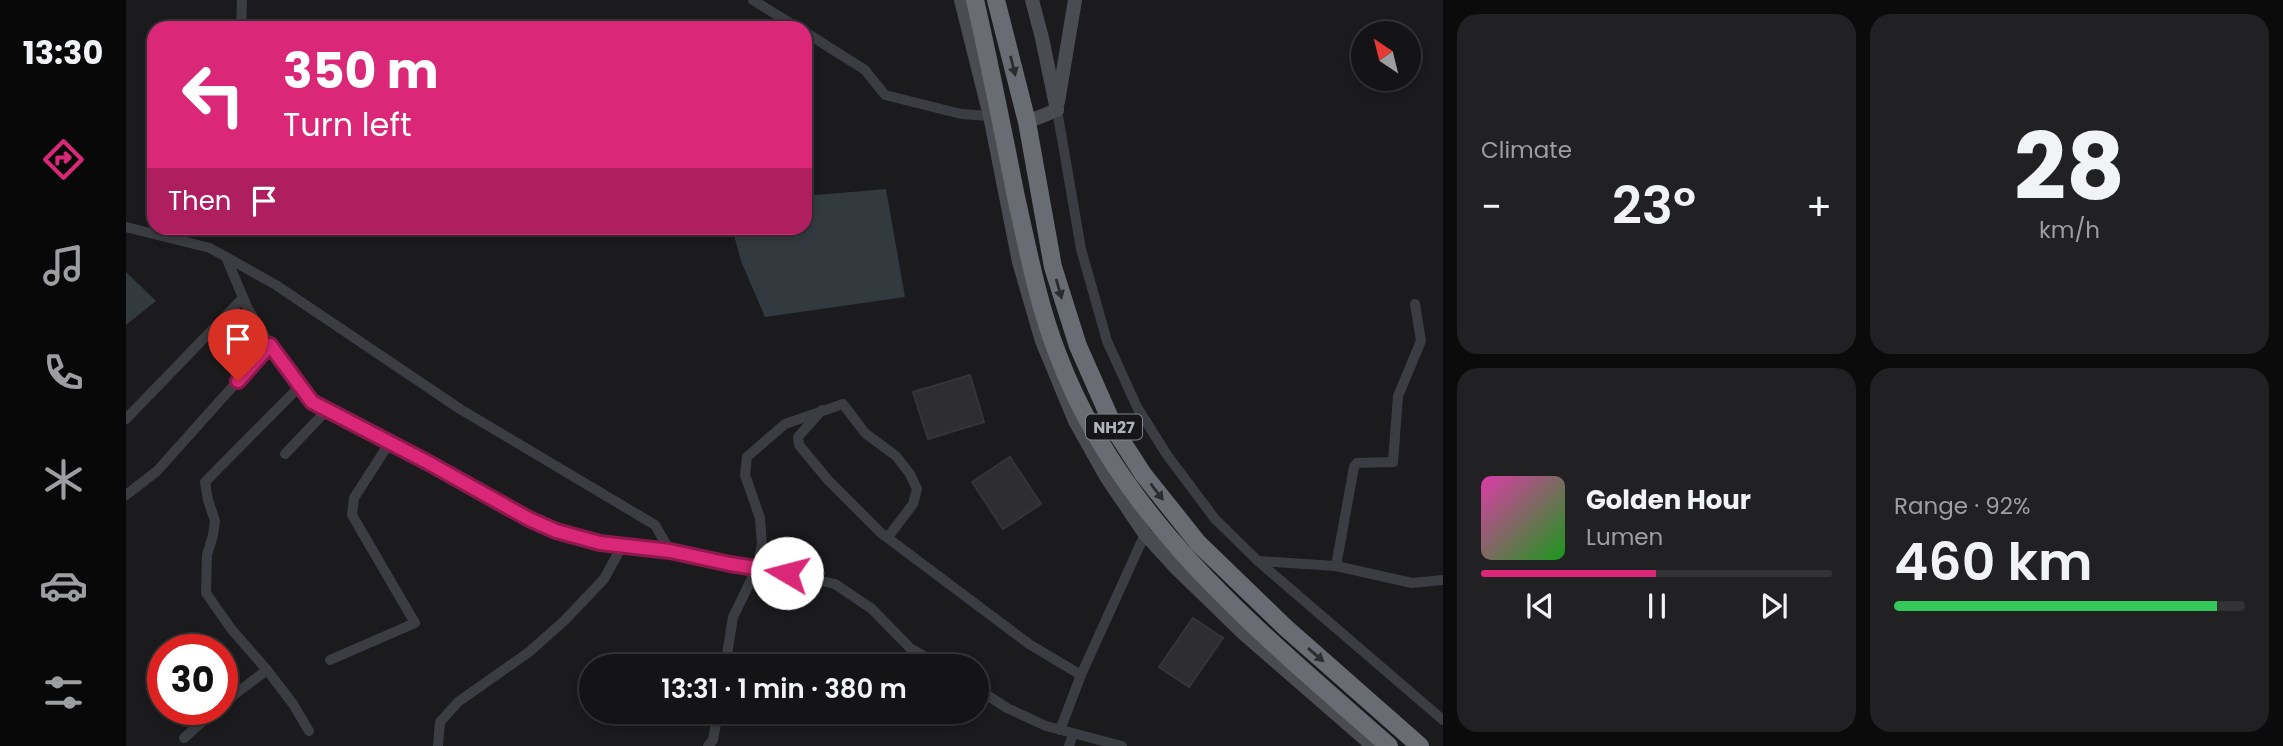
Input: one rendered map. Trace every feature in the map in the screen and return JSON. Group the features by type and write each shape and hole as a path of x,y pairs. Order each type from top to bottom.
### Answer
{"highway":[{"name":"NH27","path":"975,0 1025,243 1045,318 1058,356 1090,425 1143,508 1193,566 1255,627 1389,746"},
{"name":"NH27","path":"996,0 1027,122 1053,267 1078,346 1116,432 1143,474 1198,543 1286,628 1420,746"}],"street":[{"path":"241,21 242,0"},
{"path":"753,0 787,21"},
{"path":"961,0 990,116 1019,262 1042,341 1075,421 1107,478 1145,534 1176,568 1243,633 1373,746"},
{"path":"1032,0 1057,110 1081,249 1112,352 1137,407 1167,455 1215,519 1258,561 1443,720"},
{"path":"1057,110 1075,0"},
{"path":"812,36 865,70 885,95 961,114 990,116"},
{"path":"1027,122 1057,110"},
{"path":"126,227 147,232"},
{"path":"158,235 209,248 276,285 460,409 654,525 670,551"},
{"path":"226,257 243,298 270,345 312,402 556,531 600,543 670,551 835,584 872,609 911,648 921,654"},
{"path":"126,419 243,298"},
{"path":"1336,566 1354,467 1357,463 1393,462 1398,396 1420,341 1415,304"},
{"path":"126,495 157,471 270,345"},
{"path":"300,386 205,482 215,521 214,535 207,555 206,593 232,630 293,704 309,731"},
{"path":"727,654 733,617 757,568 762,544 760,518 745,475 747,457 785,424 843,404 865,433 896,456 910,474 917,489 913,504 888,537"},
{"path":"285,454 327,410"},
{"path":"822,410 798,437 799,445 828,480 881,533 1029,644 1080,675"},
{"path":"330,660 415,623 352,515 354,498 390,442"},
{"path":"1060,730 1080,675 1145,534"},
{"path":"438,746 440,722 458,702 529,652 564,621 604,579 622,546"},
{"path":"1258,561 1336,566 1412,583 1443,580"},
{"path":"238,692 267,670"},
{"path":"989,696 1007,708 1060,730 1122,746"},
{"path":"708,746 713,740 716,724"},
{"path":"184,738 198,725"},
{"path":"1069,746 1073,734"}],"shaded area":[{"path":"886,189 905,297 765,317 741,261 734,235 812,235 812,195"},
{"path":"126,272 156,301 126,325"}],"building":[{"path":"970,375 984,422 928,439 913,392"},
{"path":"1010,457 1041,504 1003,529 972,482"},
{"path":"1193,618 1223,638 1189,687 1159,667"}],"route":[{"path":"238,381 270,345 312,402 556,531 600,543 670,551 685,556 787,573"}]}
